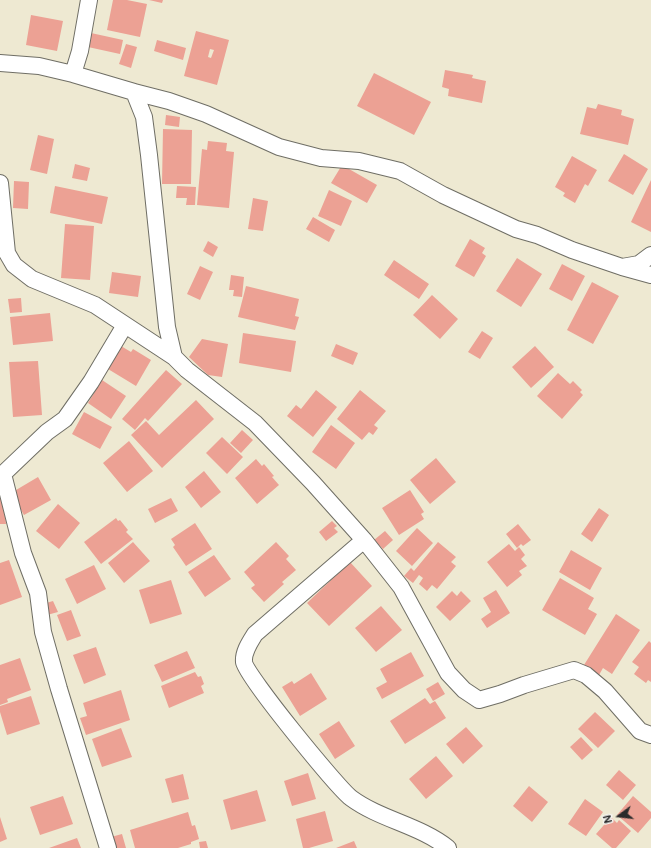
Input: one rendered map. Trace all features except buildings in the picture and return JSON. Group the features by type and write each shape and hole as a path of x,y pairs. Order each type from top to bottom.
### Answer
{"street":[{"path":"73,74 80,51 89,0"},
{"path":"0,63 39,66 73,74 169,101 206,114 279,147 321,158 359,161 400,172 443,195 509,226 536,235 572,250 651,275"},
{"path":"134,92 144,117 166,327 174,357"},
{"path":"0,183 7,253 14,265 32,278 95,306 174,357 187,370 255,423 313,483 364,540 401,587 448,673 464,690 479,700 574,670 586,675 605,691 640,731 651,735"},
{"path":"622,267 639,264 651,255"},
{"path":"108,848 59,689 43,632 38,593 23,553 2,475 47,432 65,420 91,382 125,325"},
{"path":"364,540 255,634 247,647 244,663 254,680 316,760 350,798 380,815 438,840 448,848"}]}
